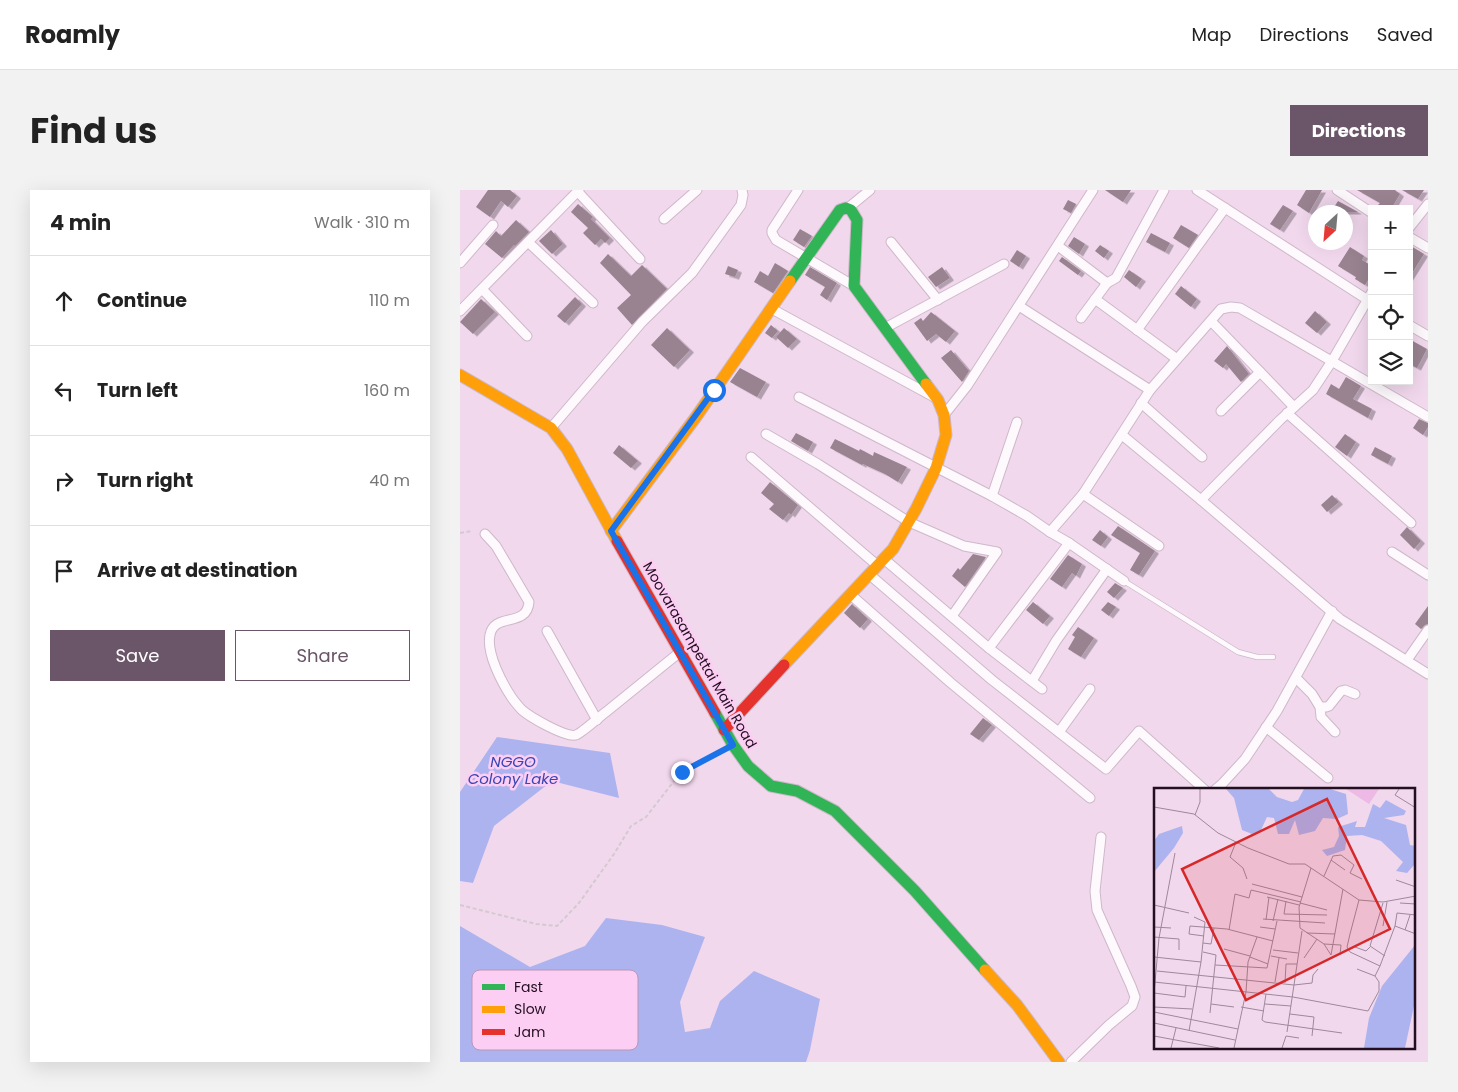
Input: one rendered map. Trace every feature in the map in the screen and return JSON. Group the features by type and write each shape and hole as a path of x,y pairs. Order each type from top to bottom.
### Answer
{"street":[{"path":"664,219 697,190"},
{"path":"551,428 642,322 692,273 741,205 742,190"},
{"path":"724,730 894,549 936,468 946,435 944,415 938,400 854,286 776,240 772,230 798,190"},
{"path":"611,531 696,417 840,210 848,208 870,190"},
{"path":"944,415 967,386 1093,190"},
{"path":"1081,318 1107,283 1116,278 1164,190"},
{"path":"1197,190 1368,297"},
{"path":"1337,190 1368,210"},
{"path":"460,311 578,191 640,259"},
{"path":"1413,223 1428,204"},
{"path":"848,208 854,213 857,220 854,286"},
{"path":"1137,330 1225,208"},
{"path":"460,263 493,225"},
{"path":"1413,239 1428,248"},
{"path":"528,242 593,303"},
{"path":"891,242 938,300"},
{"path":"1058,246 1107,283"},
{"path":"885,328 1004,264"},
{"path":"482,289 527,336"},
{"path":"1095,300 1177,359"},
{"path":"1201,500 1313,390 1368,301"},
{"path":"1019,306 1150,390"},
{"path":"1050,532 1083,494 1150,390 1221,309 1240,308 1428,417"},
{"path":"772,309 938,400"},
{"path":"1211,321 1260,372 1291,410 1411,523"},
{"path":"1413,327 1428,336"},
{"path":"1222,411 1260,372"},
{"name":"Moovarasampettai Main Road","path":"460,375 551,428 567,449 611,531 724,730 748,766 771,786 797,791 835,811 915,891 1017,1005 1059,1062"},
{"path":"799,396 992,496 1069,543 1124,581"},
{"path":"1141,403 1202,457"},
{"path":"992,496 1017,422"},
{"path":"766,434 818,464 909,522 964,546 997,552 952,616"},
{"path":"1122,435 1340,619 1428,674"},
{"path":"751,457 877,567 992,680 1106,769 1139,731 1203,788"},
{"path":"1083,494 1159,546"},
{"path":"485,534 496,546 530,602 529,608 521,616 495,624 489,636 490,646 503,683 512,699 532,718 561,732 576,735 680,652"},
{"path":"989,648 1069,543"},
{"path":"1392,552 1428,575"},
{"path":"877,567 952,616 989,648 1042,689"},
{"path":"1032,681 1056,641 1107,569"},
{"path":"851,595 951,683 1090,798"},
{"path":"1217,788 1245,758 1278,711 1332,611"},
{"path":"547,630 597,720"},
{"path":"1407,660 1428,630"},
{"path":"1296,678 1312,694 1320,707 1321,717 1335,732"},
{"path":"1059,732 1090,689"},
{"path":"1320,707 1329,706 1341,691 1345,690 1355,694"},
{"path":"1266,727 1328,778"},
{"path":"1071,1062 1109,1025 1132,1006 1135,996 1097,910 1095,891 1101,837"}],"lane":[{"path":"1124,581 1238,652 1257,657 1273,656"}],"path":[{"path":"460,533 472,532"},
{"path":"460,905 536,924 556,926 579,903 632,826 646,817 682,772 733,745"}],"water":[{"name":"NGGO Colony Lake","path":"497,737 610,753 619,798 552,781 494,826 473,883 460,881 460,792"},
{"path":"606,918 662,925 705,937 680,1002 685,1032 710,1028 720,1001 754,971 820,999 806,1062 460,1062 460,926 530,967 585,946"}],"building":[{"path":"488,190 510,190 517,196 508,207 501,201 490,217 476,207"},
{"path":"1105,190 1131,190 1123,202"},
{"path":"1306,190 1322,190 1314,205 1308,205 1308,212 1297,205"},
{"path":"1357,190 1395,190 1400,194 1393,205 1378,205 1380,203"},
{"path":"1402,190 1424,190 1418,199"},
{"path":"1068,200 1076,204 1071,213 1063,209"},
{"path":"1338,201 1345,205 1335,205"},
{"path":"578,204 593,217 591,219 610,238 605,243 601,239 595,245 583,233 588,228 571,212"},
{"path":"1283,205 1293,211 1280,230 1270,224"},
{"path":"516,220 529,232 502,258 485,244 496,231 501,236"},
{"path":"1181,225 1198,235 1189,248 1173,238"},
{"path":"800,229 812,236 804,247 793,240"},
{"path":"551,230 563,244 552,254 539,241"},
{"path":"1151,233 1170,243 1165,252 1146,242"},
{"path":"1074,237 1085,244 1079,254 1068,246"},
{"path":"1100,245 1109,251 1104,258 1095,251"},
{"path":"1413,247 1424,254 1413,272"},
{"path":"1353,249 1364,256 1362,260 1368,264 1368,280 1365,285 1338,266 1348,250"},
{"path":"1017,250 1026,256 1019,267 1010,261"},
{"path":"608,254 631,276 642,265 667,289 632,325 617,308 631,295 600,263"},
{"path":"1062,257 1081,271 1078,275 1059,261"},
{"path":"775,263 788,271 773,293 754,282 760,271 768,276"},
{"path":"728,266 738,270 735,277 725,274"},
{"path":"810,267 837,283 827,300 820,295 825,287 805,275"},
{"path":"942,267 950,278 936,287 928,277"},
{"path":"1129,270 1142,279 1136,287 1124,277"},
{"path":"1181,286 1197,299 1191,307 1175,294"},
{"path":"575,297 582,304 565,323 557,316"},
{"path":"481,299 495,312 473,334 460,322"},
{"path":"1315,311 1327,322 1317,333 1305,323"},
{"path":"931,312 955,331 946,342 936,334 927,341 914,323 921,318 923,321"},
{"path":"771,325 778,331 772,338 765,333"},
{"path":"667,328 690,350 674,367 651,345"},
{"path":"784,328 797,339 788,348 776,337"},
{"path":"1413,341 1427,349 1417,368 1413,366"},
{"path":"1227,346 1249,374 1241,382 1226,364 1223,368 1214,361"},
{"path":"951,350 969,371 962,382 941,358"},
{"path":"740,368 766,382 757,397 730,382"},
{"path":"1346,377 1361,386 1353,399 1372,409 1368,418 1326,394 1331,384 1339,389"},
{"path":"1419,419 1428,423 1428,427 1423,435 1413,428"},
{"path":"796,433 813,442 808,451 791,441"},
{"path":"1345,434 1356,442 1347,456 1335,447"},
{"path":"835,439 859,451 860,449 873,456 874,452 907,467 898,482 830,448"},
{"path":"619,445 638,461 631,468 613,453"},
{"path":"1375,447 1392,456 1388,464 1371,455"},
{"path":"770,482 798,505 791,515 789,513 783,520 769,509 774,504 761,493"},
{"path":"1332,495 1339,502 1327,512 1321,505"},
{"path":"1118,526 1155,551 1139,575 1130,570 1140,553 1111,535"},
{"path":"1407,527 1421,541 1414,549 1400,535"},
{"path":"1100,530 1108,537 1101,546 1092,540"},
{"path":"973,554 986,557 965,587 952,576 958,568 960,570"},
{"path":"1068,555 1082,564 1076,576 1072,573 1062,587 1050,579"},
{"path":"1115,583 1123,588 1114,598 1107,592"},
{"path":"1033,602 1050,616 1043,624 1026,610"},
{"path":"1108,602 1116,607 1109,616 1101,610"},
{"path":"852,604 868,619 860,628 844,613"},
{"path":"1428,606 1428,624 1421,629 1415,624"},
{"path":"1078,627 1094,638 1081,657 1068,649 1075,637 1072,635"},
{"path":"983,718 992,725 979,740 970,734"}],"traffic: fast":[{"path":"790,281 840,210 846,208 851,210 857,220 854,286 926,384"},
{"path":"715,713 733,745 748,766 771,786 797,791 835,811 915,891 985,970"}],"traffic: slow":[{"path":"611,531 696,417 790,281"},
{"path":"460,375 551,428 567,449 617,541"},
{"path":"784,665 893,549 916,509 936,468 946,435 944,415 938,400 926,384"},
{"path":"985,970 1017,1005 1059,1062"}],"traffic: jam":[{"path":"617,541 715,713"},
{"path":"724,730 784,665"}],"route":[{"path":"682,772 733,745 611,531 714,390"}]}
